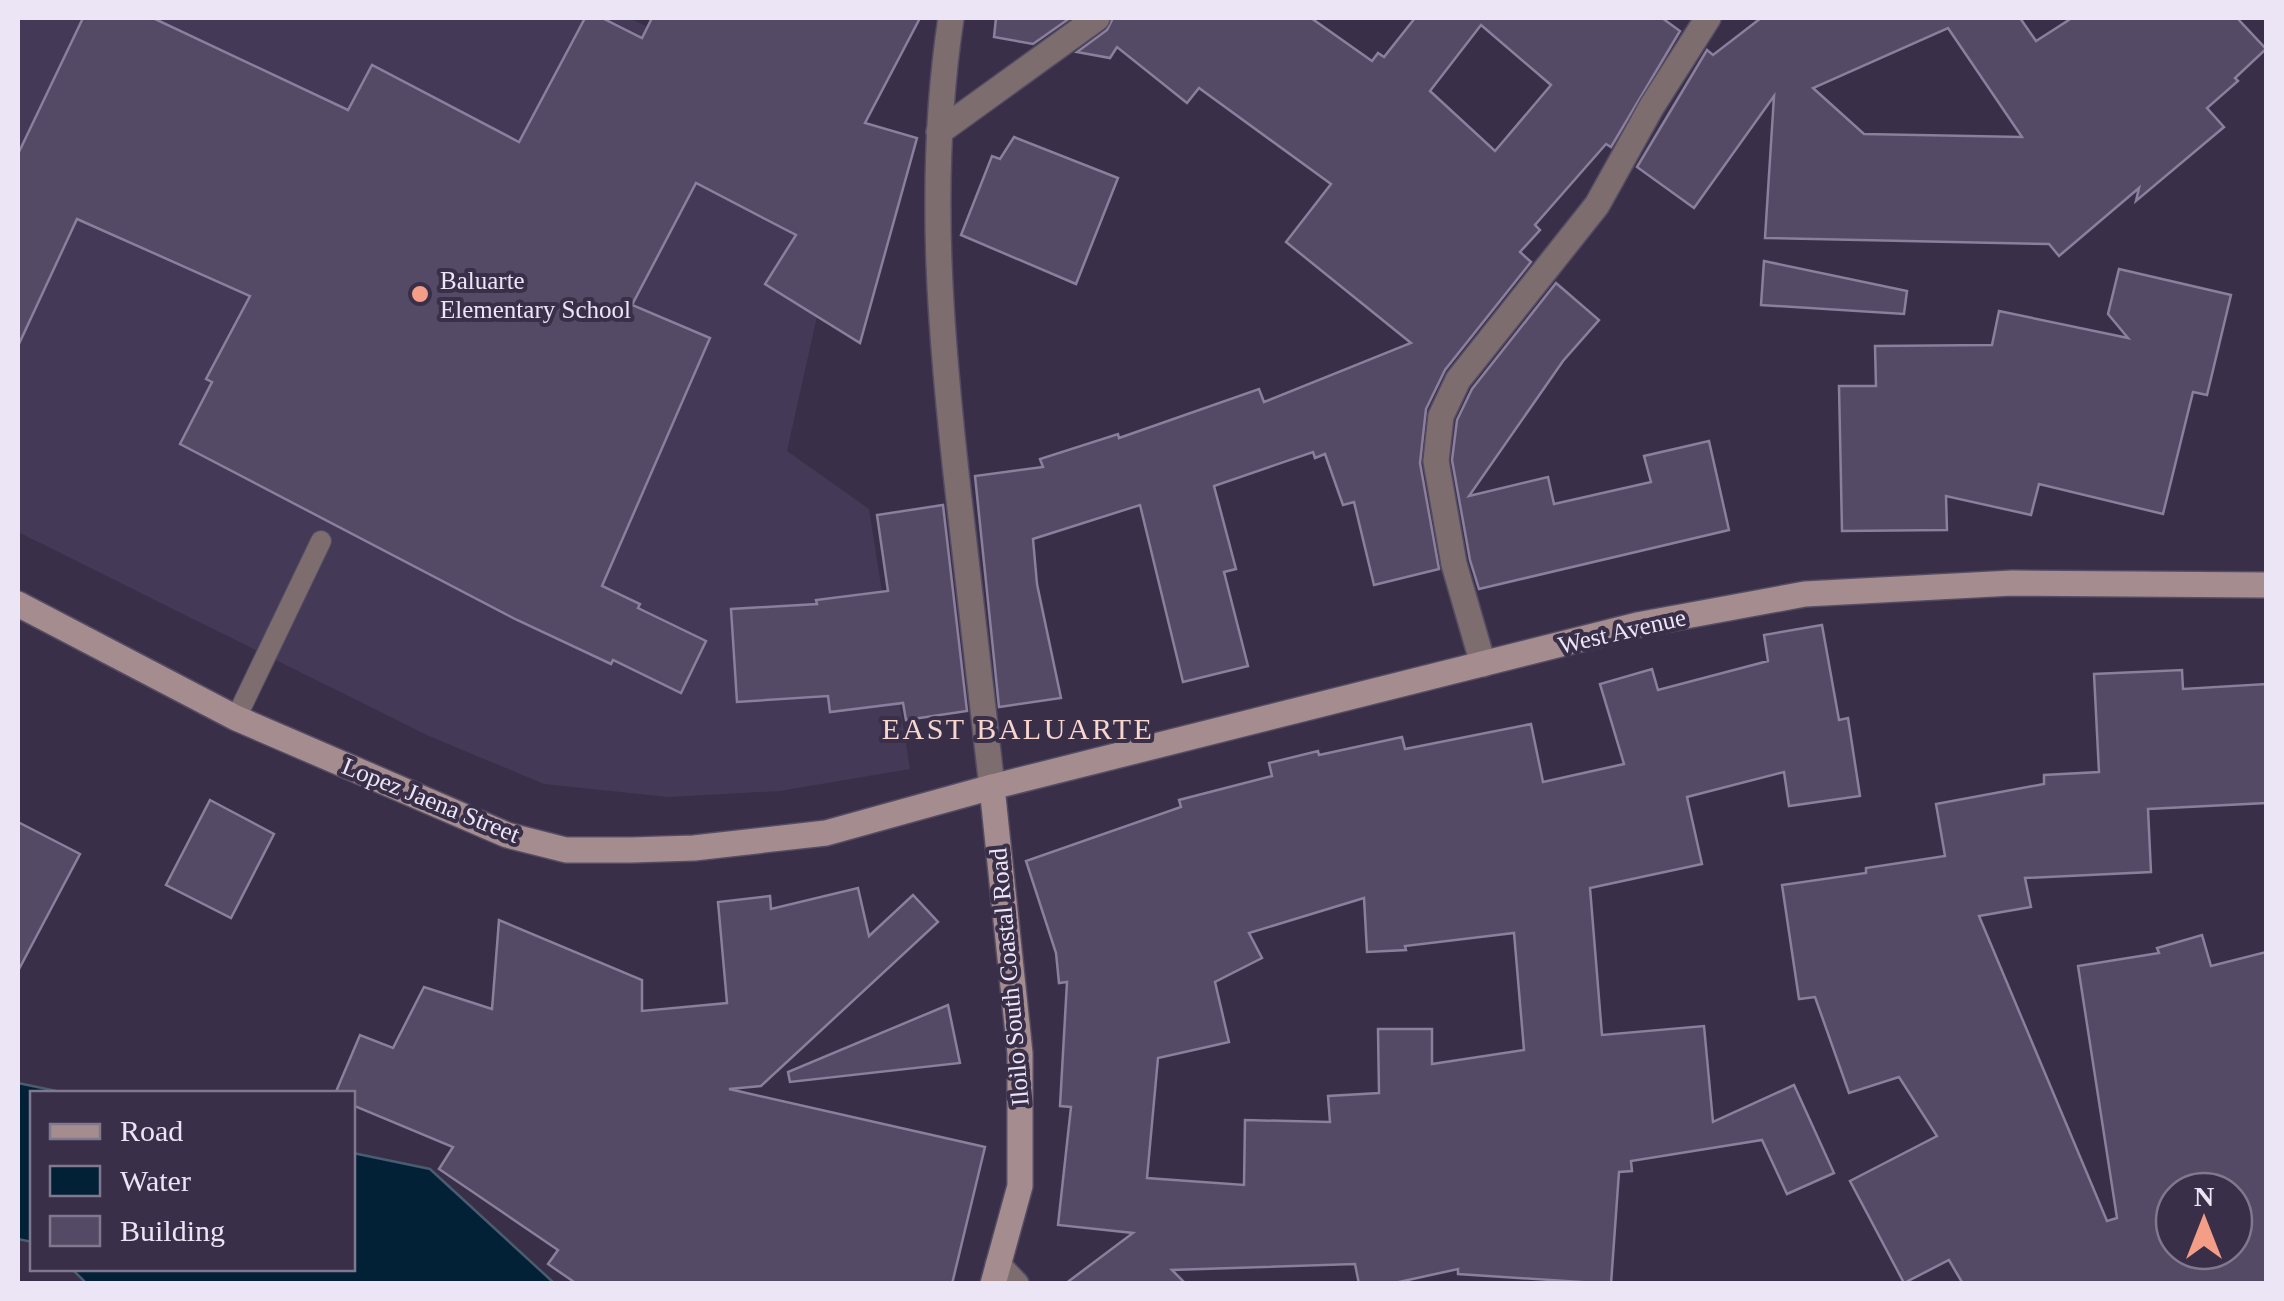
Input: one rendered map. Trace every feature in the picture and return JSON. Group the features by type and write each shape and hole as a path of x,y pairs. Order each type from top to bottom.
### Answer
{"main road":[{"name":"West Avenue","path":"992,787 1638,625 1805,594 2012,583 2266,584"},
{"name":"Lopez Jaena Street","path":"18,604 236,718 490,828 566,850 694,848 826,832 992,787"},
{"name":"Iloilo South Coastal Road","path":"992,787 1020,1053 1020,1186 995,1274"}],"street":[{"path":"952,18 939,132 935,217 947,400 992,787"},
{"path":"939,132 1097,18"},
{"path":"1482,664 1454,564 1436,461 1441,416 1458,380 1597,205 1652,106 1708,18"},
{"path":"995,1274 1016,1284"}],"lane":[{"path":"236,718 321,542"}],"shaded area":[{"name":"Baluarte Elementary School","path":"18,18 630,18 857,137 787,451 869,509 910,769 780,791 668,797 544,784 429,736 18,532"}],"water":[{"path":"18,1083 56,1091 30,1091 30,1242 18,1239"},
{"path":"355,1153 430,1169 554,1283 87,1284 74,1271 355,1271"}],"building":[{"path":"83,18 153,18 348,110 372,65 519,142 585,18 602,18 642,38 652,18 920,18 865,123 917,138 860,343 765,284 796,235 696,183 632,305 710,338 602,586 706,641 681,693 517,620 180,444 212,382 206,379 250,296 77,219 18,346 18,154"},
{"path":"996,18 1070,18 1033,44 994,37"},
{"path":"1113,18 1311,18 1372,61 1378,53 1384,57 1415,18 1662,18 1680,31 1611,147 1606,144 1535,225 1540,230 1520,252 1531,262 1445,370 1426,409 1420,463 1439,569 1374,585 1354,502 1343,505 1325,454 1315,458 1313,452 1214,486 1236,569 1224,572 1248,666 1183,682 1140,505 1033,539 1037,584 1061,698 999,707 975,476 1043,467 1040,459 1118,434 1119,438 1259,389 1264,402 1411,343 1286,242 1331,184 1199,88 1187,103 1117,47 1110,58 1077,52 1107,30","holes":["1481,25 1551,85 1495,151 1430,91"]},
{"path":"1761,18 2020,18 2036,41 2072,18 2237,18 2266,49 2207,108 2224,127 2136,201 2139,188 2059,256 2049,244 1765,238 1774,96 1694,208 1637,167 1707,50 1713,55","holes":["1948,28 2022,137 1864,134 1813,88"]},
{"path":"1014,137 1118,178 1076,284 961,235 992,156 1000,159"},
{"path":"1764,261 1907,291 1904,314 1761,305"},
{"path":"2119,269 2231,295 2207,395 2193,392 2163,514 2039,484 2031,515 1946,496 1947,530 1842,531 1839,386 1876,386 1875,346 1992,345 1999,311 2128,338 2108,314"},
{"path":"1556,283 1599,320 1563,361 1469,496 1548,477 1554,504 1651,482 1644,456 1709,441 1729,530 1479,589 1452,460 1457,420 1472,389"},
{"path":"943,505 967,711 906,720 903,703 830,712 828,696 737,702 731,609 817,604 816,600 888,591 877,515"},
{"path":"1822,625 1839,720 1848,718 1860,796 1789,806 1784,772 1687,797 1702,864 1590,888 1602,1035 1704,1026 1713,1122 1794,1085 1834,1173 1787,1194 1762,1140 1631,1161 1632,1171 1619,1172 1611,1284 1458,1274 1458,1269 1390,1284 1359,1284 1355,1264 1172,1270 1186,1284 1065,1284 1133,1233 1058,1225 1071,1107 1060,1106 1067,982 1059,983 1056,953 1026,861 1181,807 1179,800 1272,776 1269,763 1402,737 1405,749 1531,724 1543,782 1624,764 1600,684 1652,669 1658,690 1768,661 1764,635","holes":["1364,898 1367,952 1406,950 1405,946 1514,933 1524,1050 1432,1064 1432,1029 1378,1029 1379,1093 1328,1096 1330,1122 1245,1120 1244,1185 1147,1178 1158,1058 1229,1042 1215,982 1262,958 1249,933"]},
{"path":"2182,670 2183,689 2266,684 2266,803 2148,809 2151,872 2025,878 2031,907 1979,916 2107,1221 2117,1218 2078,966 2159,953 2157,948 2202,935 2211,966 2266,952 2266,1284 1963,1284 1949,1260 1904,1283 1850,1181 1937,1136 1899,1077 1849,1093 1815,997 1799,999 1782,885 1945,856 1936,804 2044,784 2044,775 2099,772 2094,674"},
{"path":"210,800 274,834 231,918 166,885"},
{"path":"18,822 80,854 18,971"},
{"path":"858,888 869,936 913,895 938,922 761,1086 729,1089 985,1147 952,1284 577,1284 548,1264 558,1250 439,1169 453,1147 355,1106 355,1091 336,1091 360,1035 393,1048 424,987 492,1009 499,920 642,980 642,1011 727,1003 718,902 770,896 771,909"},
{"path":"948,1005 960,1063 790,1082 788,1072"}],"place":[{"name":"Baluarte Elementary School","path":"420,294"}],"district":[{"name":"EAST BALUARTE","path":"1018,728"}]}
